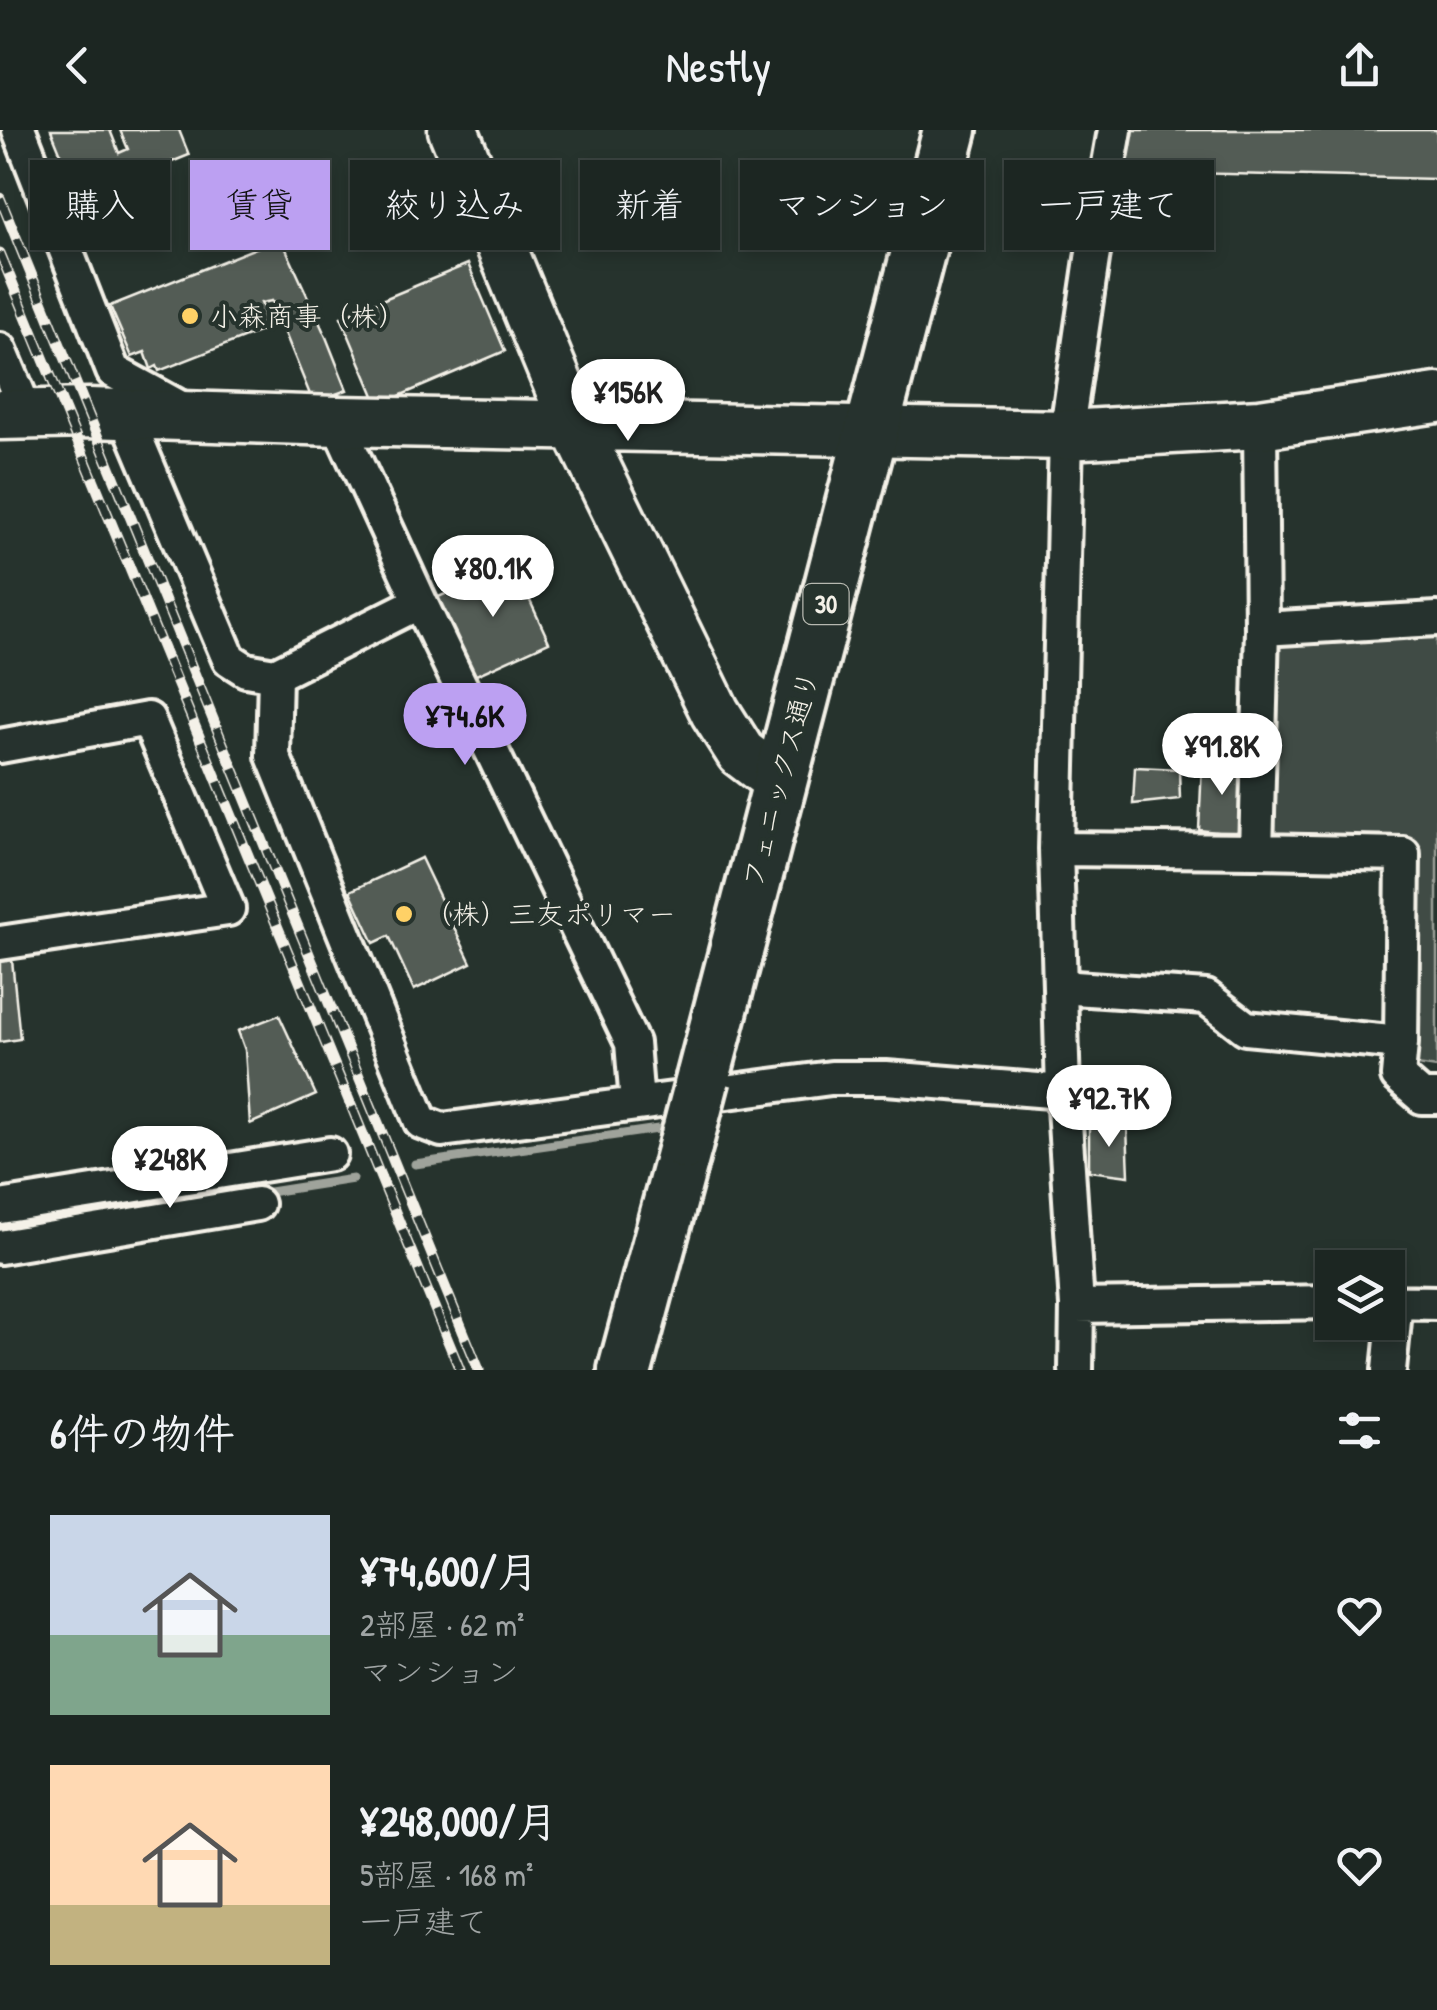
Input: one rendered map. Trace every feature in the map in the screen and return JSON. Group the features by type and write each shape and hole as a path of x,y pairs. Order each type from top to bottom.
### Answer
{"main road":[{"name":"フェニックス通り","path":"626,1370 950,130"}],"street":[{"path":"19,130 112,371 196,417"},
{"path":"453,130 575,425 715,712 742,753 779,782"},
{"path":"1076,1370 1077,1306 1063,1092 1056,849 1066,435 1115,130"},
{"path":"0,350 14,415 1066,435 1260,424 1437,398"},
{"path":"126,415 230,658 246,670 275,675 420,602"},
{"path":"338,421 420,602 632,1044 637,1104"},
{"path":"1256,851 1262,629 1260,424"},
{"path":"1262,629 1437,619"},
{"path":"275,675 273,756 421,1122 442,1130 831,1078 886,1078 1063,1092"},
{"path":"0,746 148,719 228,909 0,942"},
{"path":"1056,849 1403,854 1398,1076 1422,1097 1437,1098"},
{"path":"1060,986 1206,996 1246,1028 1401,1043"},
{"path":"0,1207 330,1154"},
{"path":"0,1247 257,1204"},
{"path":"1077,1306 1315,1302"},
{"path":"1405,1302 1437,1303"},
{"path":"1389,1370 1390,1340"}],"shaded area":[{"path":"1437,619 1437,1068 1417,1065 1403,854 1256,851 1262,629"}],"building":[{"path":"51,130 110,130 119,153 128,149 120,130 179,130 189,155 170,163 63,160"},
{"path":"1128,130 1437,130 1437,179 1214,174 1214,160 1127,160"},
{"name":"小森商事（株）","path":"251,250 286,250 347,390 313,402 272,301 261,303 271,327 159,371 157,366 151,369 145,352 132,357 110,306"},
{"path":"468,264 505,351 378,405 341,317"},
{"path":"513,564 549,642 474,676 436,598"},
{"path":"1242,763 1242,835 1199,830 1202,764"},
{"path":"1135,767 1179,769 1180,799 1133,804"},
{"name":"（株）三友ポリマー","path":"421,858 471,963 414,990 389,936 374,943 350,891"},
{"path":"12,960 20,1039 0,1042 0,962"},
{"path":"279,1015 316,1095 250,1124 245,1050 238,1031"},
{"path":"1127,1126 1129,1176 1089,1171 1089,1128"}],"waterway":[{"path":"415,1164 658,1129"},
{"path":"257,1194 353,1179"}],"railway":[{"path":"0,198 479,1370"},
{"path":"0,253 460,1370"}],"place":[{"name":"小森商事（株）","path":"190,316"},
{"name":"（株）三友ポリマー","path":"404,914"}]}
